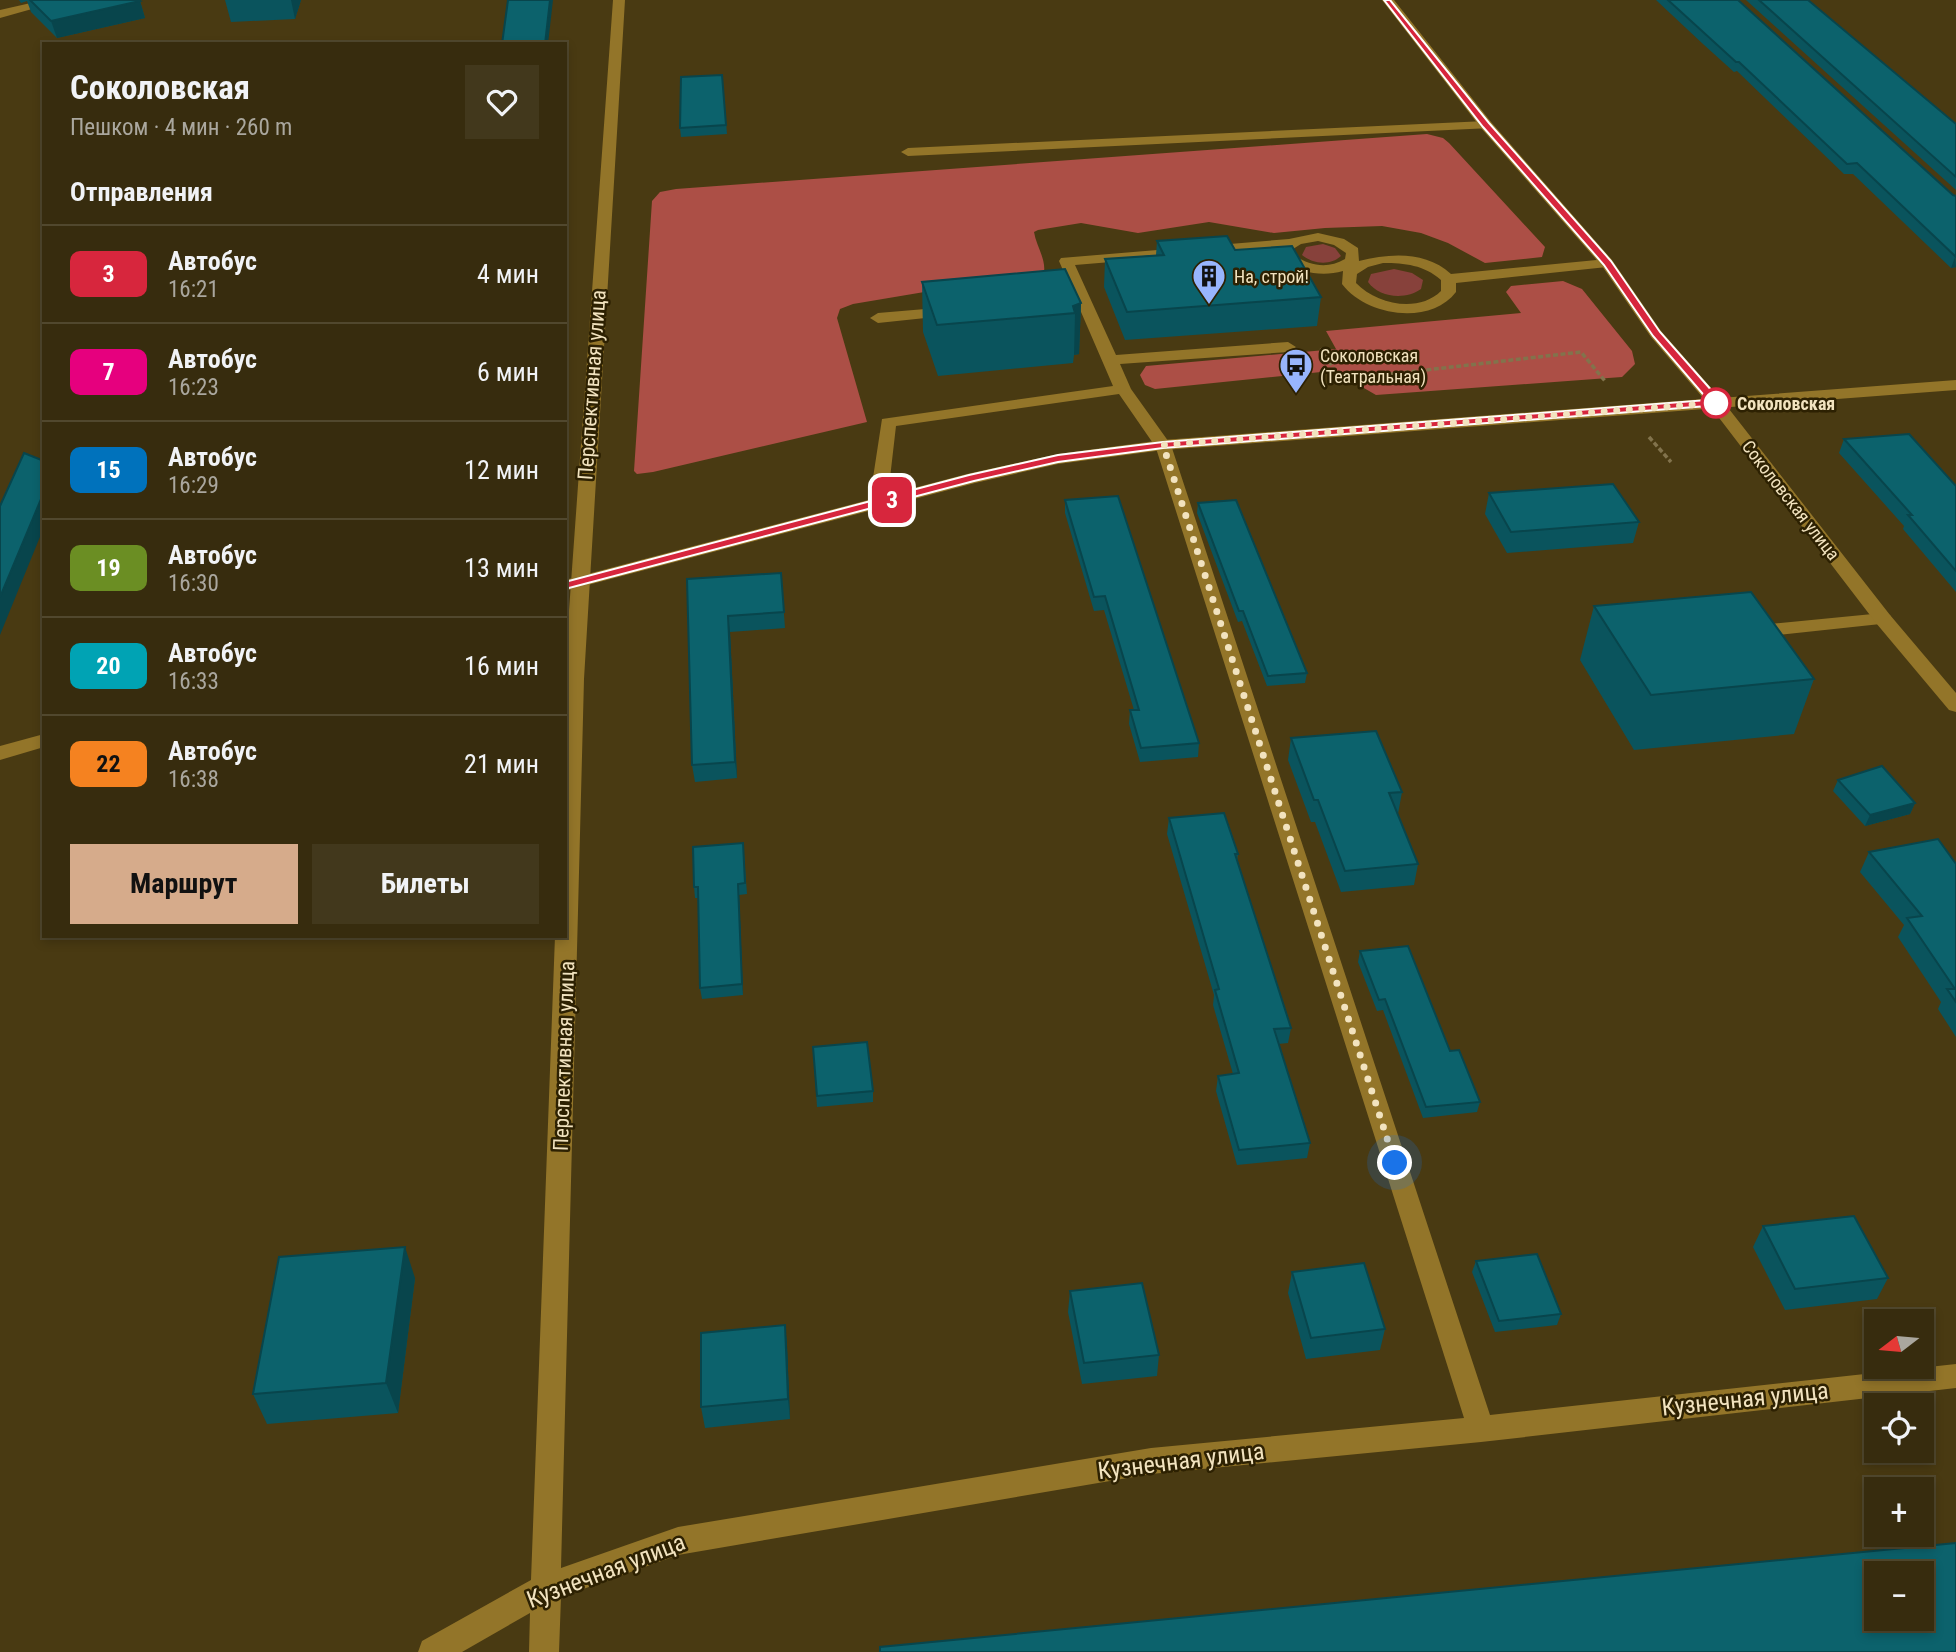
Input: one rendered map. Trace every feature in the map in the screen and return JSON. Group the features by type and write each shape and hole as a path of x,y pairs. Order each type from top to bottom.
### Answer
{"street":[{"path":"0,14 58,0"},
{"name":"Перспективная улица","path":"567,777 572,584 619,0"},
{"name":"Соколовская улица","path":"1388,0 1486,125 1607,263 1656,334 1716,403 1884,619 1956,706"},
{"path":"908,152 1486,125"},
{"path":"1383,259 1357,266 1348,276 1351,288 1373,302 1399,307 1432,304 1447,295 1451,287 1448,279 1435,268 1422,263 1383,259 1318,237 1290,243 1066,261 1076,299 1111,360 1123,389 1163,445 1481,1429"},
{"path":"1290,243 1285,253 1294,263 1326,270 1346,266 1352,261 1353,251 1348,246"},
{"path":"1448,279 1607,263"},
{"path":"878,318 960,310"},
{"path":"1111,360 1288,347"},
{"path":"572,584 972,478 1058,459 1163,445 1956,385"},
{"path":"878,503 888,422 1123,389"},
{"path":"1738,634 1884,619"},
{"path":"0,753 42,741"},
{"name":"Перспективная улица","path":"544,1652 563,938"},
{"name":"Кузнечная улица","path":"433,1652 546,1588 678,1541 1151,1461 1481,1429 1956,1376"}],"path":[{"path":"1336,372 1357,378 1581,352 1612,389"},
{"path":"1644,431 1671,462"}],"shaded area":[{"path":"1427,134 1443,138 1449,143 1545,247 1542,257 1485,263 1448,243 1421,233 1382,226 1274,233 1209,222 1138,233 1081,223 1038,230 1034,232 1044,262 1044,272 853,304 840,309 837,318 867,422 653,472 637,474 634,471 652,201 660,192"},
{"path":"1323,244 1335,248 1341,256 1322,263 1302,255 1306,247"},
{"path":"1394,269 1412,273 1423,280 1421,289 1408,295 1393,296 1379,291 1368,282 1371,274"},
{"path":"1563,281 1582,289 1632,351 1635,364 1622,377 1376,395 1350,380 1321,372 1155,389 1145,385 1140,375 1146,366 1336,349 1326,331 1521,313 1506,292 1511,286"}],"building":[{"path":"30,0 138,0 140,1 51,21"},
{"path":"508,0 550,0 545,42 502,42"},
{"path":"1668,0 1738,0 1956,196 1956,257 1857,163 1847,164 1739,62"},
{"path":"1759,0 1808,0 1956,124 1956,177"},
{"path":"722,75 726,125 680,128 681,77"},
{"path":"1227,236 1235,250 1292,246 1321,297 1127,312 1105,259 1164,255 1157,241"},
{"path":"1065,269 1081,303 1073,306 1075,313 937,325 922,282"},
{"path":"1909,434 1956,486 1956,571 1908,515 1912,515 1844,439"},
{"path":"24,453 42,460 42,497 0,597 0,506"},
{"path":"1613,484 1639,522 1511,532 1489,493"},
{"path":"1118,496 1199,743 1141,748 1130,710 1139,710 1105,596 1094,597 1065,500"},
{"path":"1236,500 1307,673 1268,676 1243,611 1239,611 1198,503"},
{"path":"781,573 784,612 728,616 735,762 692,765 687,579"},
{"path":"1751,592 1814,679 1651,695 1594,606"},
{"path":"1376,731 1402,792 1389,793 1418,864 1345,871 1291,738"},
{"path":"1882,766 1915,803 1870,815 1838,780"},
{"path":"1224,813 1291,1028 1274,1029 1310,1143 1239,1150 1218,1076 1239,1073 1215,990 1219,989 1169,818"},
{"path":"1938,839 1956,864 1956,1002 1947,989 1955,989 1907,918 1922,916 1869,852"},
{"path":"743,843 745,883 738,884 742,984 700,988 698,887 694,887 693,847"},
{"path":"1408,946 1450,1051 1459,1050 1480,1102 1426,1107 1385,999 1379,1000 1360,951"},
{"path":"867,1042 873,1091 817,1096 813,1047"},
{"path":"1854,1216 1888,1278 1795,1289 1763,1226"},
{"path":"405,1247 386,1383 253,1394 279,1257"},
{"path":"1537,1254 1561,1314 1499,1321 1476,1261"},
{"path":"1364,1263 1385,1329 1311,1338 1292,1272"},
{"path":"1142,1283 1159,1355 1084,1363 1070,1291"},
{"path":"785,1325 788,1399 701,1407 701,1333"},
{"path":"1956,1543 1956,1652 880,1652 880,1647"}],"bus line":[{"name":"3","path":"567,585 972,478 1058,459 1163,445 1716,403 1656,334 1607,263 1486,125 1388,0"}],"place":[{"name":"На, строй!","path":"1209,306"},
{"name":"Соколовская (Театральная)","path":"1296,395"},
{"name":"Соколовская","path":"1716,403"}],"route":[{"path":"1395,1163 1163,445 1716,403"}]}
